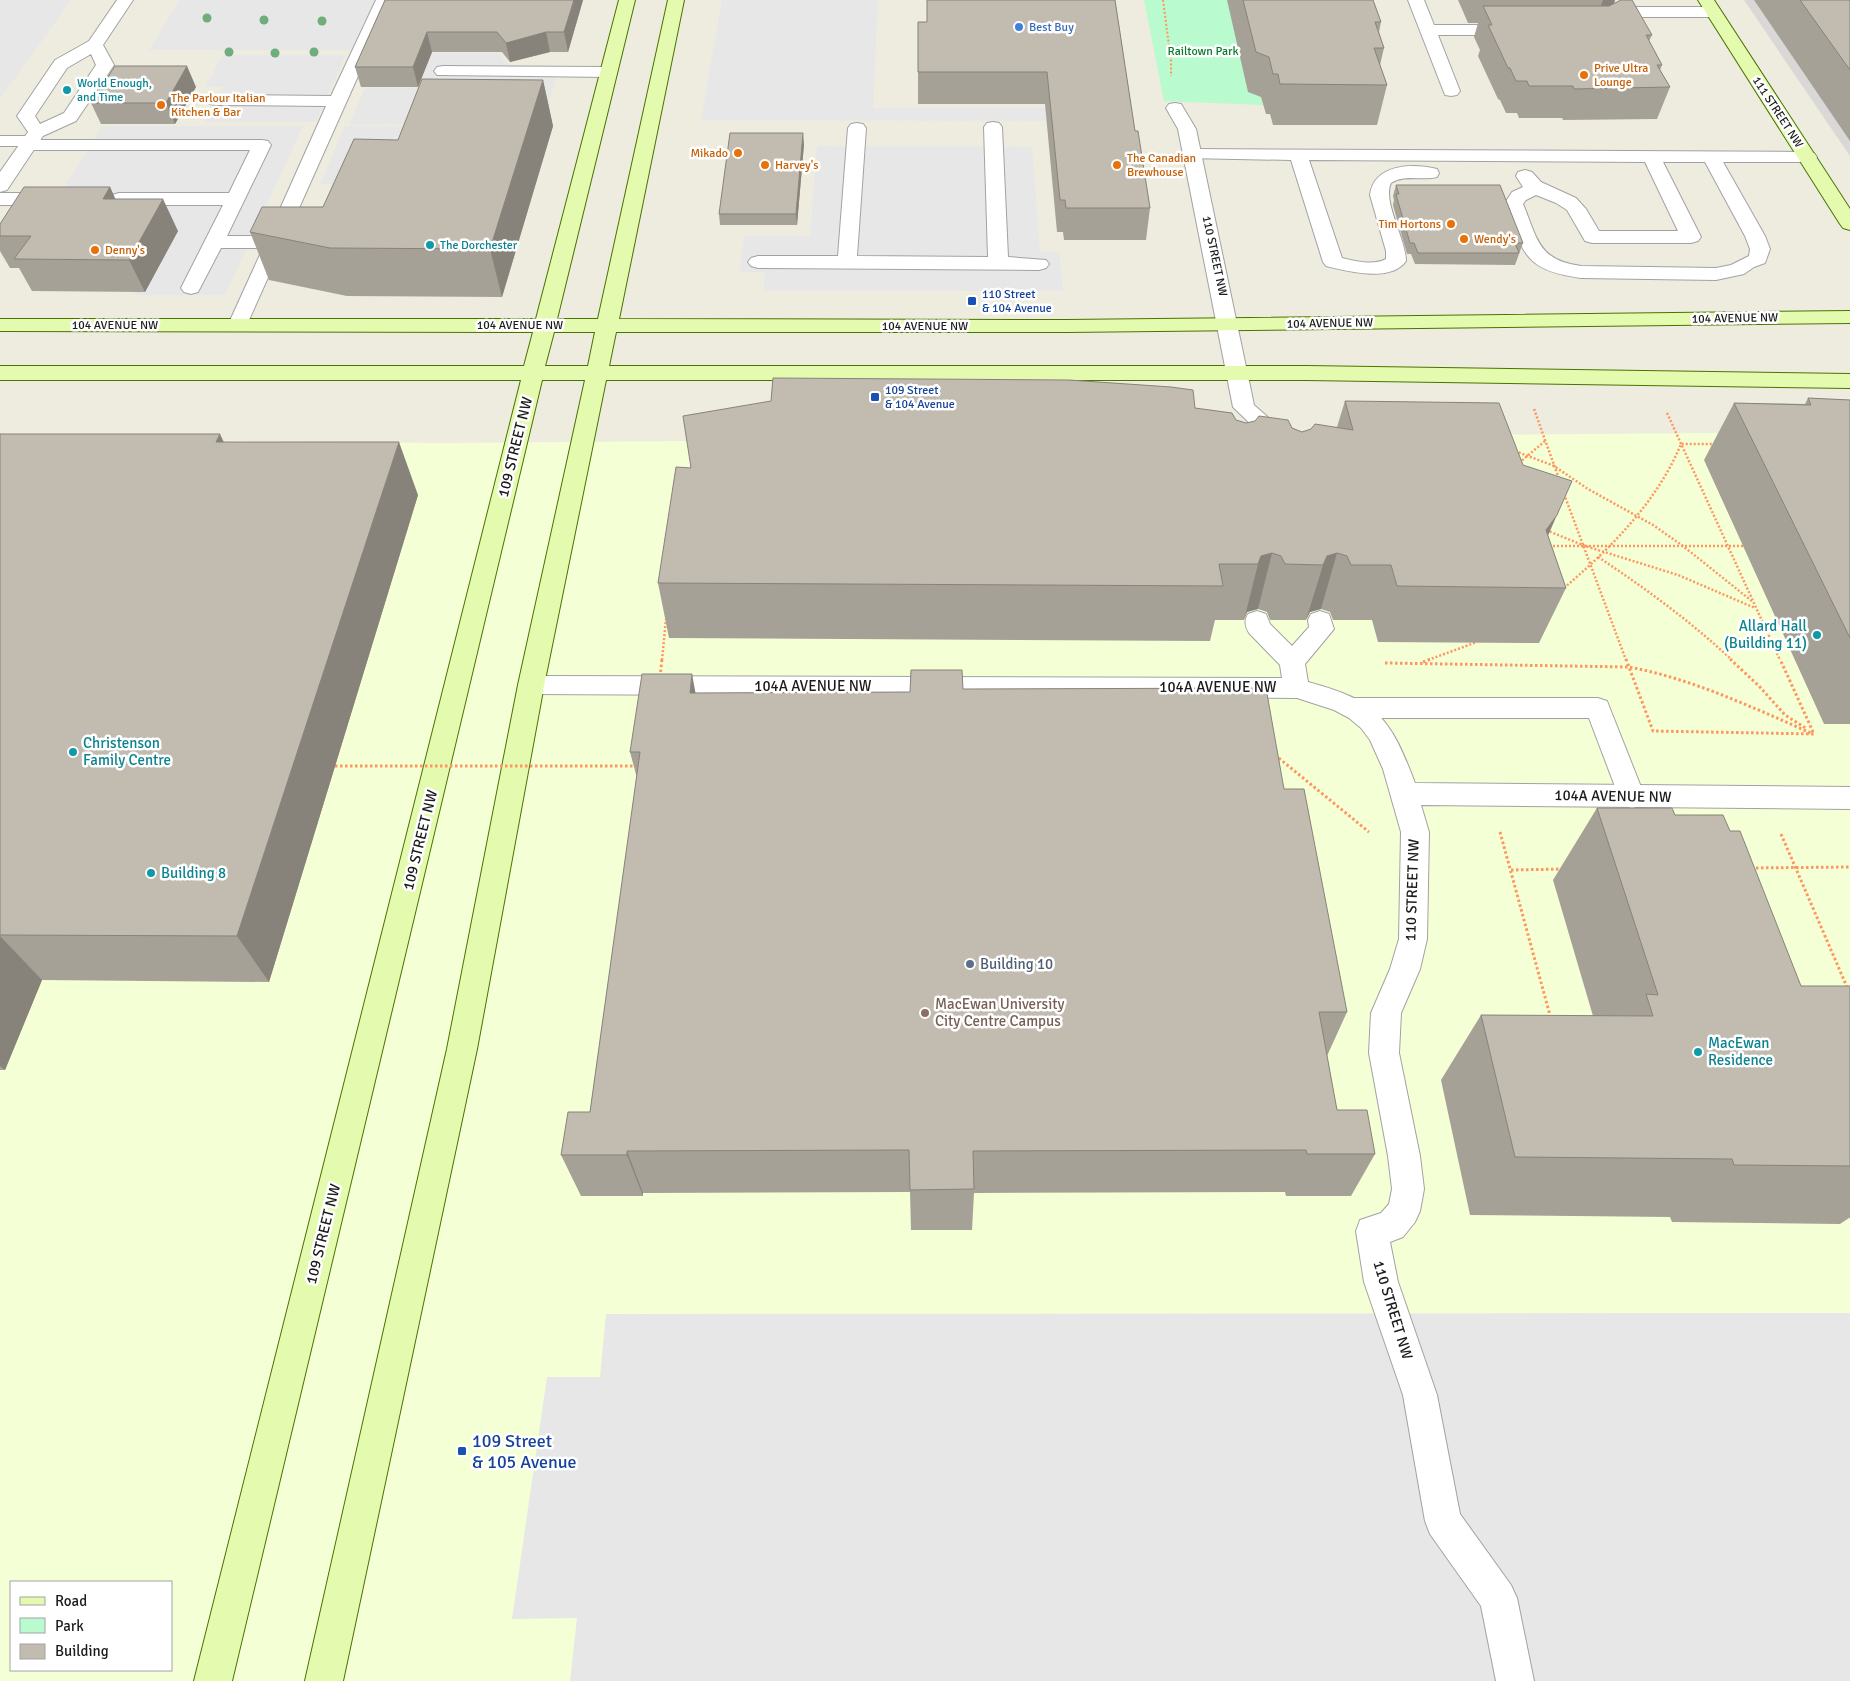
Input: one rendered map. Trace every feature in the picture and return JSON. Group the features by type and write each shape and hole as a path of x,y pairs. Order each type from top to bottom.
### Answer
{"main road":[{"name":"109 STREET NW","path":"213,1681 627,0"},
{"path":"324,1681 462,1049 531,686 599,373 676,0"},
{"name":"111 STREET NW","path":"1709,6 1850,224"},
{"path":"1827,317 1845,305 1850,299"},
{"name":"104 AVENUE NW","path":"0,325 1066,326 1850,317"},
{"path":"0,373 1238,373 1554,375 1850,380"}],"street":[{"path":"33,139 26,116 61,64 95,45 125,0"},
{"path":"238,325 276,242 336,101 384,0"},
{"path":"1416,0 1450,91"},
{"path":"1613,7 1630,12 1709,6"},
{"path":"1589,30 1598,30 1630,12"},
{"path":"1427,30 1532,30"},
{"path":"0,186 33,139 70,117 105,65 95,45"},
{"path":"443,71 608,72"},
{"path":"216,100 336,101"},
{"name":"110 STREET NW","path":"1175,108 1187,129 1193,154 1238,373 1240,415 1278,438 1286,471"},
{"path":"993,127 998,263"},
{"path":"847,263 857,128"},
{"path":"0,140 33,139 262,144 191,288"},
{"path":"1193,154 1808,157"},
{"path":"1516,155 1531,180"},
{"path":"1300,156 1333,262 1369,268 1388,267 1396,261 1396,251 1378,185 1383,179 1404,173 1531,180 1574,205 1592,237 1691,237 1650,156"},
{"path":"1531,180 1514,204 1531,248 1544,262 1559,269 1582,272 1716,274 1737,270 1747,263 1758,260 1760,250 1755,236 1711,157"},
{"path":"0,199 68,199"},
{"path":"97,199 235,199"},
{"path":"214,242 276,242"},
{"path":"758,262 1039,264"},
{"path":"1257,620 1258,627 1292,662 1297,688"},
{"path":"1292,662 1322,629 1320,620"},
{"name":"104A AVENUE NW","path":"531,686 1297,688 1332,698 1354,708 1371,720 1382,734 1406,794 1850,798"},
{"path":"1354,708 1598,708 1632,796"},
{"name":"110 STREET NW","path":"1406,794 1415,832 1413,939 1405,969 1386,1012 1384,1053 1404,1156 1408,1189 1404,1211 1391,1226 1372,1231 1381,1282 1420,1394 1443,1522 1498,1598 1515,1681"}],"path":[{"path":"1163,0 1171,61 1171,92 1175,108"},
{"path":"1534,409 1561,484"},
{"path":"1667,410 1814,734"},
{"path":"1518,464 1530,456 1545,441"},
{"path":"1681,444 1721,444"},
{"path":"1561,590 1590,566 1634,516 1664,478 1681,444"},
{"path":"1512,450 1554,466 1588,489 1683,546 1754,602"},
{"path":"1564,492 1653,731 1814,734"},
{"path":"1541,528 1583,546 1702,583 1756,608"},
{"path":"1541,546 1743,546"},
{"path":"1598,557 1643,587 1698,630 1785,714 1814,734"},
{"path":"660,679 667,610"},
{"path":"1420,663 1477,642"},
{"path":"1274,754 1370,832"},
{"path":"335,766 639,766"},
{"path":"1779,828 1850,994"},
{"path":"1499,830 1552,1020"},
{"path":"1746,868 1850,867"},
{"path":"1511,870 1570,869"}],"shaded area":[{"path":"0,0 71,0 0,99"},
{"path":"180,0 375,0 352,50 149,50"},
{"path":"722,0 878,0 873,108 1102,108 1103,121 701,120"},
{"path":"1744,0 1850,0 1850,156 1803,87"},
{"path":"431,53 498,53 509,65 558,66 544,124 349,125 365,88 418,88"},
{"path":"223,55 346,55 316,122 205,122 223,87 205,87"},
{"path":"102,126 303,126 225,295 133,295 168,228 47,216"},
{"path":"345,126 432,126 411,184 320,184"},
{"path":"817,146 1032,147 1040,252 1059,252 1063,291 763,291 765,272 740,272 744,236 810,236"},
{"name":"MacEwan University City Centre Campus","path":"1850,432 1850,1681 0,1681 0,438 438,443"},
{"path":"1850,1313 1850,1681 570,1681 577,1618 512,1619 547,1377 600,1377 606,1314"}],"green space":[{"name":"Railtown Park","path":"1144,0 1241,0 1263,105 1164,101"}],"building":[{"path":"385,0 574,0 564,32 546,32 506,43 497,32 427,32 413,67 355,67"},
{"path":"927,0 1115,0 1135,131 1138,131 1150,208 1066,208 1065,200 1060,200 1047,72 918,72 918,22 927,22"},
{"path":"1243,0 1373,0 1381,22 1375,22 1384,48 1374,48 1387,85 1280,84 1278,74 1273,74 1269,57 1256,52"},
{"path":"1621,0 1632,0 1652,35 1646,35 1662,65 1657,65 1670,87 1574,89 1573,86 1529,86 1527,81 1516,81 1488,25 1492,25 1483,6 1609,6"},
{"path":"1800,0 1850,0 1850,70"},
{"path":"115,66 187,66 166,103 91,103"},
{"path":"422,79 543,80 490,249 330,248 250,232 262,207 323,207 354,139 398,140"},
{"name":"Harvey's","path":"730,133 803,133 796,214 719,214"},
{"name":"Tim Hortons","path":"1396,185 1500,185 1523,243 1515,243 1519,253 1418,253 1414,243 1410,243 1396,194 1399,194"},
{"path":"24,187 110,187 103,199 163,199 129,260 14,259 31,236 0,236 0,224"},
{"path":"773,378 1069,380 1171,387 1193,390 1195,408 1232,413 1236,420 1246,423 1255,421 1259,416 1288,420 1292,428 1302,432 1311,429 1315,424 1353,430 1345,401 1499,403 1523,465 1572,481 1557,515 1546,530 1566,588 1397,586 1391,565 1351,565 1347,556 1337,553 1327,556 1323,565 1285,564 1281,556 1272,553 1261,556 1258,564 1219,564 1223,586 658,583 676,467 691,468 683,416 771,401"},
{"path":"1808,398 1850,400 1850,638 1734,403 1811,405"},
{"name":"Building 8","path":"0,434 220,434 216,442 399,442 237,936 0,935"},
{"name":"Building 10","path":"911,670 962,670 963,689 1266,688 1284,789 1304,789 1347,1012 1319,1012 1337,1110 1367,1110 1375,1154 1307,1154 1306,1150 973,1151 974,1189 910,1190 909,1150 627,1151 627,1155 561,1155 568,1112 590,1112 640,752 630,752 642,674 692,674 690,693 910,692"},
{"path":"1597,808 1672,808 1675,815 1723,815 1730,831 1740,831 1801,986 1850,986 1850,1166 1734,1165 1732,1159 1515,1157 1481,1015 1653,1016 1646,994 1658,995"}],"place":[{"name":"Best Buy","path":"1019,27"},
{"name":"Prive Ultra Lounge","path":"1584,75"},
{"name":"World Enough, and Time","path":"67,90"},
{"name":"The Parlour Italian Kitchen & Bar","path":"161,105"},
{"name":"Mikado","path":"738,153"},
{"name":"Harvey's","path":"765,165"},
{"name":"The Canadian Brewhouse","path":"1117,165"},
{"name":"Tim Hortons","path":"1451,224"},
{"name":"Wendy's","path":"1464,239"},
{"name":"The Dorchester","path":"430,245"},
{"name":"Denny's","path":"95,250"},
{"name":"110 Street & 104 Avenue","path":"972,301"},
{"name":"109 Street & 104 Avenue","path":"875,397"},
{"name":"Allard Hall (Building 11)","path":"1817,635"},
{"name":"Christenson Family Centre","path":"73,752"},
{"name":"Building 8","path":"151,873"},
{"name":"Building 10","path":"970,964"},
{"name":"MacEwan University City Centre Campus","path":"925,1013"},
{"name":"MacEwan Residence","path":"1698,1052"},
{"name":"109 Street & 105 Avenue","path":"462,1451"}]}
